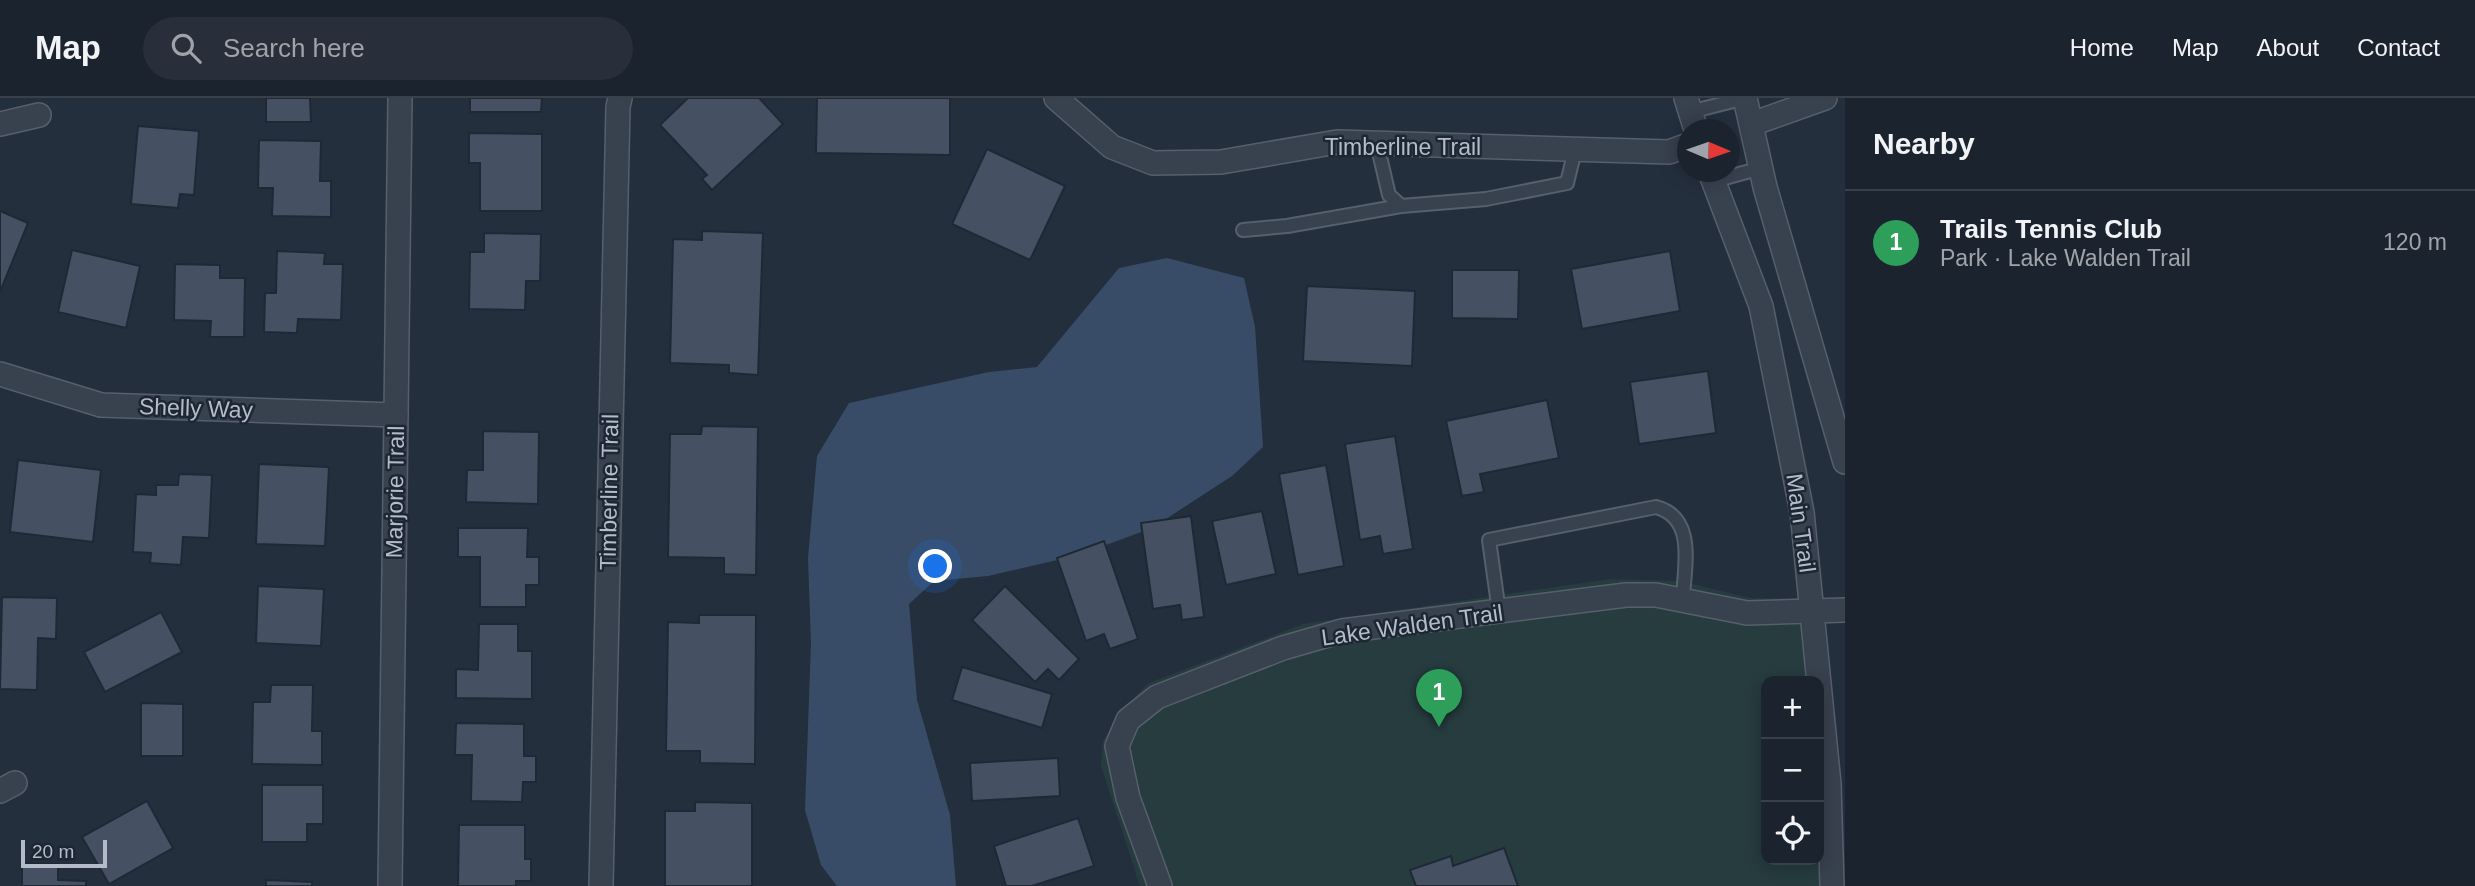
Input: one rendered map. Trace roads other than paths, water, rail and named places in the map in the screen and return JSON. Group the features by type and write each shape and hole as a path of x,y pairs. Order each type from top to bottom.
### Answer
{"street":[{"name":"Marjorie Trail","path":"390,886 400,98"},
{"name":"Timberline Trail","path":"601,886 617,135 620,98"},
{"name":"Timberline Trail","path":"1056,98 1112,147 1153,163 1222,162 1337,142 1669,152 1677,149"},
{"path":"1745,98 1761,168 1845,462"},
{"path":"1752,124 1825,98"},
{"path":"0,124 39,115"},
{"name":"Main Trail","path":"1714,182 1761,306 1802,512 1829,785 1832,886"},
{"name":"Shelly Way","path":"0,374 101,405 396,415"},
{"name":"Lake Walden Trail","path":"1160,886 1118,761 1117,746 1121,733 1142,707 1157,697 1219,672 1283,648 1342,631 1626,595 1683,599 1747,613 1845,610"}],"lane":[{"path":"1691,113 1745,98"},
{"path":"1377,144 1389,195 1401,206"},
{"path":"1243,230 1287,226 1401,206 1486,199 1529,189 1551,189 1567,183 1575,150"},
{"path":"1740,171 1761,168"},
{"path":"1499,612 1489,540 1656,507 1669,511 1682,526 1685,547 1683,599"}],"water":[{"path":"1167,258 1244,278 1255,327 1263,447 1232,476 1152,528 1079,555 988,576 934,581 909,604 917,700 950,815 956,886 837,886 821,865 805,810 811,643 808,558 817,456 849,403 989,372 1037,367 1119,268"}],"place":[{"name":"Trails Tennis Club","path":"1439,727"}]}
